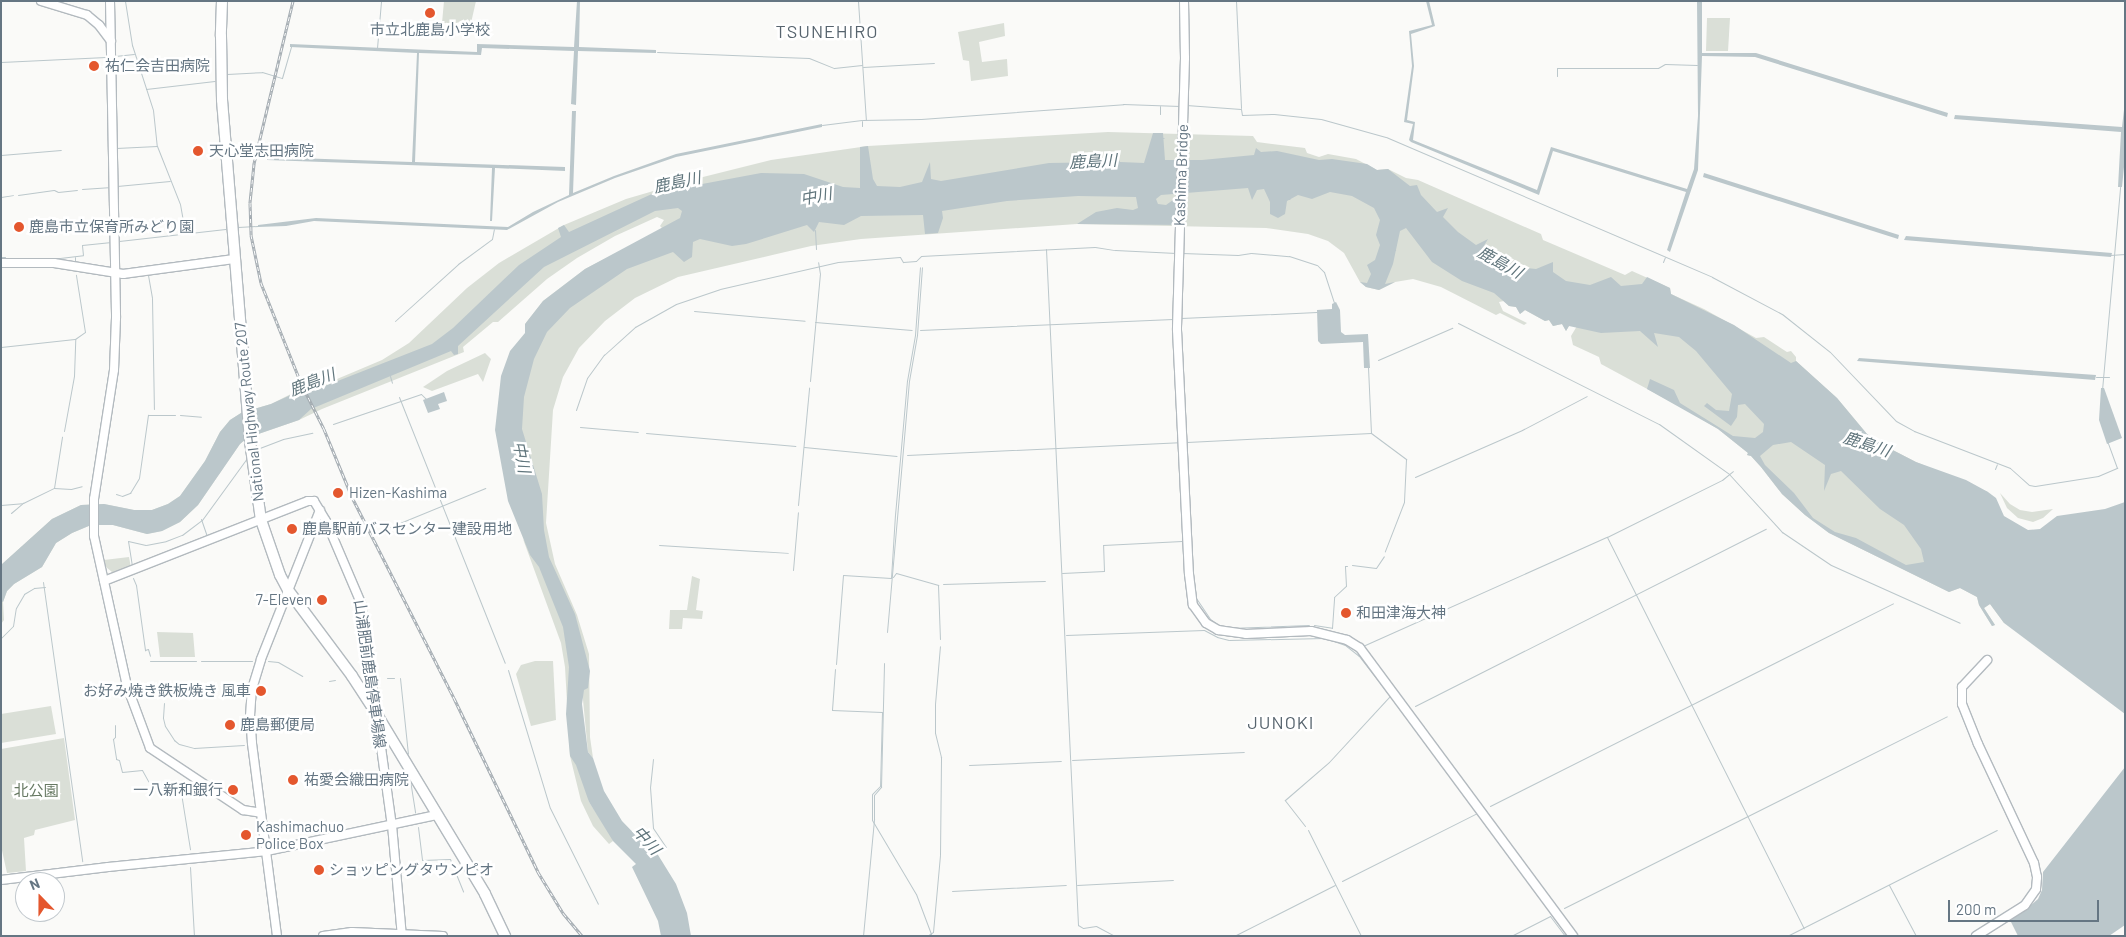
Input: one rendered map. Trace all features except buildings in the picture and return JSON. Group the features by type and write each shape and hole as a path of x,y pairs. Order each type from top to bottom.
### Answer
{"highway":[{"name":"National Highway Route 207","path":"222,1 221,68 234,259 250,441 261,520 280,575 288,590 352,676 376,714 485,894 505,936"}],"street":[{"path":"41,1 78,11 99,25 111,41"},
{"path":"110,1 115,273 114,370 94,498 93,530 127,686 150,748 243,810 261,813"},
{"name":"Kashima Bridge","path":"1184,1 1185,58 1177,330 1190,592 1199,615 1218,630 1231,633 1311,631 1347,640 1360,648 1573,936"},
{"path":"99,25 111,23"},
{"path":"1,263 54,263 123,274 234,259"},
{"path":"104,581 308,501 314,501 320,510 288,590 252,689 250,716 277,936"},
{"name":"山浦肥前鹿島停車場線","path":"320,510 358,592 372,675 392,825 402,935"},
{"path":"1976,936 2025,905 2036,889 2037,877 2034,863 1978,744 1962,704 1962,687 1987,660"},
{"path":"1,880 267,851 437,815"},
{"path":"323,936 352,932 443,936"}],"green space":[{"path":"444,1 476,1 471,23 442,23"},
{"path":"1707,18 1730,18 1728,51 1706,51"},
{"path":"1004,23 1005,36 979,42 982,62 1007,59 1008,76 971,81 969,61 963,60 958,32"},
{"path":"1108,132 1253,136 1257,142 1305,148 1307,153 1319,157 1328,154 1356,159 1377,170 1388,169 1406,178 1418,180 1541,234 1543,240 1625,275 1632,271 1670,288 1671,294 1704,309 1756,338 1764,337 1787,352 1791,351 1796,357 1796,361 1837,398 1867,434 1881,444 1916,462 1988,492 1985,500 2125,677 1734,349 1507,277 1395,179 657,195 575,236 432,348 254,415 170,514 117,510 1,565 52,519 81,505 104,504 134,510 152,510 168,504 180,496 205,461 220,432 230,420 241,413 271,404 305,387 311,390 382,360 409,343 467,288 499,263 564,225 626,199 771,160 868,146"},
{"path":"1334,180 1409,219 1449,261 1677,322 1794,437 1868,468 2006,621 2004,623 1990,604 1984,608 1995,625 1992,626 1979,605 1977,597 1960,588 1949,592 1829,533 1782,494 1751,456 1747,455 1748,453 1718,429 1601,364 1599,357 1573,345 1571,336 1577,326 1569,326 1566,331 1562,324 1553,326 1549,320 1545,321 1525,310 1520,314 1516,307 1509,306 1504,301 1499,302 1503,311 1527,323 1524,325 1500,313 1496,315 1441,287 1413,279 1395,282 1379,290 1366,287 1360,282 1344,253 1328,241 1308,234 1266,228 1077,224 861,239 811,246 678,277 635,298 605,321 579,348 563,377 553,410 546,523 555,564 577,615 589,654 590,737 593,758 588,752 581,679 545,558 510,415 537,328 675,236 995,191"},
{"path":"660,203 710,215 525,324 543,301 585,269 663,229 660,226 664,220 657,217 615,236 577,258 547,279 498,322 493,322 463,347 464,352 299,420 247,438 240,444 198,505 180,522 162,531 147,534 113,525 91,525 72,533 56,543 42,567 14,584 7,591 3,602 4,620 1,624 1,583 73,523 160,526 228,444 448,347 538,265"},
{"path":"485,353 491,359 483,382 478,374 432,391 423,387 447,371"},
{"path":"2000,493 2010,504 2020,510 2032,512 2053,509 2043,518 2033,522 2018,518 2007,508"},
{"path":"523,539 541,564 568,622 589,802 611,835 613,841 609,844 593,826 581,801 570,756 565,667 561,643"},
{"path":"129,557 131,568 120,572 112,572 106,567 104,560"},
{"path":"692,576 700,579 696,610 703,611 702,619 683,618 682,629 669,629 670,610 687,610"},
{"path":"157,632 193,633 195,657 160,657"},
{"path":"535,661 553,661 556,720 531,726 516,674 521,665"},
{"path":"51,706 56,734 1,743 1,714"},
{"name":"北公園","path":"64,738 75,820 35,830 34,835 24,838 26,871 7,873 1,846 1,749"}],"water":[{"path":"577,1 580,1 579,47 656,50 656,53 578,51 576,105 571,104 574,51 482,48 481,55 419,53 415,162 565,167 565,171 495,168 492,221 490,221 492,168 267,160 267,157 412,162 417,53 290,47 290,44 477,52 477,44 574,47"},
{"path":"1426,1 1429,1 1435,26 1411,34 1414,66 1407,120 1415,122 1413,140 1537,190 1551,147 1687,189 1694,169 1698,116 1697,1 1702,1 1702,53 1756,53 1948,113 1947,117 1755,57 1702,56 1698,170 1670,252 1667,250 1686,192 1553,151 1539,195 1409,140 1413,124 1404,122 1412,66 1409,31 1432,25"},
{"path":"2125,101 2125,157 2122,187 2118,187 2121,132 1954,119 1955,115 2122,127"},
{"path":"572,111 576,111 573,193 676,154 822,124 822,127 676,157 615,178 558,202 507,230 314,221 286,226 258,227 258,225 316,218 508,227 533,212 569,195"},
{"path":"1153,133 1163,133 1165,160 1202,160 1254,155 1256,148 1261,152 1277,151 1319,160 1332,159 1367,164 1377,170 1388,169 1410,186 1417,185 1421,195 1437,212 1448,208 1443,217 1458,232 1476,245 1488,239 1482,249 1516,267 1536,269 1553,262 1553,272 1566,281 1590,285 1611,277 1621,286 1642,284 1647,277 1670,288 1671,294 1734,325 1791,363 1796,361 1837,398 1867,434 1881,444 1916,462 1966,480 1988,492 1996,498 2004,516 2028,530 2040,529 2057,516 2105,509 2125,502 2125,714 2004,623 1990,604 1984,608 1995,625 1992,626 1979,605 1977,597 1960,588 1949,592 1829,533 1782,494 1751,456 1747,455 1748,453 1718,429 1647,389 1650,379 1674,390 1680,403 1733,436 1755,438 1763,432 1764,424 1745,404 1738,405 1737,417 1731,426 1704,406 1707,403 1716,410 1729,411 1732,394 1696,351 1679,337 1654,333 1658,347 1640,331 1601,333 1569,326 1566,331 1562,324 1553,326 1549,320 1545,321 1525,310 1520,314 1516,307 1509,306 1494,293 1462,281 1432,262 1406,228 1400,231 1393,264 1385,284 1395,282 1379,290 1366,287 1360,282 1367,283 1371,274 1367,265 1375,260 1380,245 1376,235 1380,220 1374,208 1352,196 1330,192 1312,199 1298,195 1287,201 1285,214 1278,218 1270,214 1270,202 1264,189 1257,190 1252,200 1248,188 1161,195 1156,199 1158,204 1166,205 1173,200 1183,206 1186,225 1077,224 1096,212 1117,208 1133,210 1138,208 1136,197 1078,196 1007,201 942,211 943,218 938,233 925,234 923,215 861,216 844,225 819,222 814,232 807,225 746,244 732,246 700,239 693,242 692,257 684,262 673,252 627,269 570,308 547,332 534,359 524,397 522,429 542,494 544,530 549,557 575,614 590,671 588,688 584,690 582,704 588,752 593,758 604,791 622,821 652,852 655,850 676,884 687,913 691,936 661,936 658,921 632,867 636,864 613,841 589,802 576,765 570,756 566,714 569,667 563,627 539,567 530,555 508,501 495,430 501,376 510,351 525,333 525,324 543,301 585,269 680,218 682,211 678,208 655,211 544,267 458,346 458,354 454,355 451,351 311,409 299,420 247,438 240,444 198,505 180,522 162,531 147,534 113,525 91,525 72,533 56,543 42,567 14,584 7,591 3,602 1,601 1,565 52,519 81,505 104,504 134,510 152,510 168,504 180,496 205,461 220,432 230,420 241,413 271,404 295,393 302,395 432,344 453,328 519,265 561,237 558,228 564,225 569,232 654,193 761,173 804,174 843,187 860,188 860,147 868,146 873,179 877,186 900,187 922,182 930,162 931,179 941,181 1049,163 1111,162 1115,153 1120,162 1144,163","holes":["1791,442 1825,465 1824,491 1831,474 1841,471 1880,509 1904,525 1921,549 1924,562 1906,565 1856,538 1835,532 1813,518 1794,493 1765,465 1760,456 1773,445"]},
{"path":"1704,173 1899,235 1898,239 1703,177"},
{"path":"1906,236 2112,253 2111,257 1904,240"},
{"path":"1336,302 1340,310 1341,332 1345,335 1368,334 1370,368 1364,368 1363,342 1321,344 1318,341 1317,310 1332,309 1332,304"},
{"path":"1859,358 2096,375 2095,380 1857,361"},
{"path":"2101,388 2104,388 2122,438 2107,444 2099,420"},
{"path":"444,392 447,401 438,404 440,409 428,413 423,400"},
{"path":"2125,767 2125,925 2109,936 2018,936 2010,920 2038,899 2042,890 2043,872"}],"waterway":[{"path":"125,1 132,45 153,110 157,146 180,204 185,232"},
{"path":"377,48 381,1"},
{"path":"858,1 866,120"},
{"path":"1236,1 1241,108"},
{"path":"227,74 262,72 282,78 291,46"},
{"path":"657,52 809,58 834,68 862,65"},
{"path":"115,56 134,54"},
{"path":"1,62 106,57"},
{"path":"863,67 934,63"},
{"path":"1557,76 1557,68 1658,68 1665,64 1697,65"},
{"path":"146,89 215,81"},
{"path":"822,125 862,120 921,119 1123,104 1180,106"},
{"path":"1186,105 1241,109 1242,115 1274,114 1321,119 1386,137 1712,277 1782,314 1830,352 1896,421 1914,431 2010,468 2029,485 2035,486 2098,476 2117,468 2108,443"},
{"path":"1160,106 1160,114"},
{"path":"862,121 862,126"},
{"path":"116,148 157,146"},
{"path":"1,155 61,150"},
{"path":"117,186 170,181"},
{"path":"82,189 108,187"},
{"path":"2102,390 2120,187"},
{"path":"18,195 54,190 58,192 77,190"},
{"path":"1,197 13,195"},
{"path":"238,227 258,226"},
{"path":"119,241 225,229"},
{"path":"395,321 458,264 492,239 494,229"},
{"path":"815,230 816,249"},
{"path":"35,258 60,258 83,255 82,245 109,242"},
{"path":"576,410 587,378 604,355 635,327 676,304 720,289 838,262 900,257 903,262 916,261 921,256 1095,247 1115,250 1176,253"},
{"path":"1046,249 1078,925 1083,928 1096,926 1115,936"},
{"path":"1182,253 1238,255 1251,253 1289,256 1317,265 1324,272 1334,302"},
{"path":"2110,255 2125,254"},
{"path":"1663,262 1665,257"},
{"path":"810,381 820,274 818,262"},
{"path":"836,664 843,575 891,578 907,381 915,335 920,267"},
{"path":"887,632 909,381 917,335 922,267"},
{"path":"64,431 74,376 75,339 85,332 76,275"},
{"path":"148,275 152,298 154,409"},
{"path":"694,311 805,321"},
{"path":"1181,318 1317,312"},
{"path":"920,330 1173,319"},
{"path":"815,322 912,330"},
{"path":"1458,323 1659,424 1729,474 1782,532 1831,565 1960,623"},
{"path":"1378,360 1452,328"},
{"path":"1,347 75,339"},
{"path":"1368,367 1371,433 1406,459 1404,502 1385,551"},
{"path":"390,376 392,383"},
{"path":"2096,377 2109,377"},
{"path":"798,505 809,388"},
{"path":"333,424 421,394 426,399"},
{"path":"1415,477 1522,430 1587,396"},
{"path":"399,397 505,663"},
{"path":"116,494 122,496 130,493 139,478 148,415 175,415"},
{"path":"180,415 201,417"},
{"path":"580,427 638,432"},
{"path":"257,449 283,439 312,433"},
{"path":"646,433 795,446"},
{"path":"1187,442 1371,433"},
{"path":"11,513 23,503 54,488 62,437"},
{"path":"907,455 1179,442"},
{"path":"804,447 897,456"},
{"path":"132,566 128,541 146,545 182,535 202,520 247,458"},
{"path":"1995,469 1997,464"},
{"path":"1365,645 1607,537 1722,480 1733,471"},
{"path":"54,488 71,489 82,486"},
{"path":"390,527 485,488"},
{"path":"1,505 22,503"},
{"path":"793,570 798,512"},
{"path":"201,519 207,536"},
{"path":"1415,706 1766,529"},
{"path":"1607,537 1804,928"},
{"path":"1062,573 1104,571 1103,545 1182,541"},
{"path":"659,545 788,553"},
{"path":"1352,565 1376,568 1384,556"},
{"path":"1314,625 1332,628 1334,597 1346,586 1345,566 1347,566"},
{"path":"893,577 896,573 938,585 940,639"},
{"path":"133,578 136,585 145,650 148,649 150,656"},
{"path":"943,584 1045,581"},
{"path":"43,582 82,861"},
{"path":"1,638 13,626 16,608 24,594 34,588 45,587"},
{"path":"1196,598 1210,619 1220,626"},
{"path":"1490,806 1893,603"},
{"path":"1229,628 1309,625"},
{"path":"1066,635 1204,630 1217,637 1229,640 1324,638"},
{"path":"1305,826 1285,800 1329,762 1390,696 1359,656 1345,645 1328,639"},
{"path":"927,936 933,932 940,855 941,757 935,733 935,704 940,646"},
{"path":"150,661 196,661"},
{"path":"201,661 252,661"},
{"path":"268,661 278,662 302,676"},
{"path":"863,936 874,819 874,795 881,787 884,663"},
{"path":"835,669 832,710 882,712 880,786 872,794 872,820 916,894 931,934"},
{"path":"508,670 550,808 598,904"},
{"path":"387,678 394,678"},
{"path":"400,678 408,754"},
{"path":"329,681 335,680"},
{"path":"164,703 163,718 165,726 179,744 194,748 244,745"},
{"path":"1564,908 1947,716"},
{"path":"115,725 115,737 113,739 116,759 119,760 122,772 142,770 148,781"},
{"path":"1072,760 1244,752"},
{"name":"中川","path":"653,759 650,787 653,828 666,847"},
{"path":"969,765 1061,761"},
{"path":"410,780 415,813"},
{"path":"160,788 181,793 190,849"},
{"path":"1342,881 1477,813"},
{"path":"418,827 422,860 450,859 463,892"},
{"path":"1308,830 1361,936"},
{"path":"1787,936 1997,830"},
{"path":"190,867 194,936"},
{"path":"1077,885 1173,880"},
{"path":"952,891 1066,885"},
{"path":"1234,936 1335,885"},
{"path":"1889,885 1916,936"},
{"path":"1552,915 1567,936"},
{"path":"1511,936 1550,916 1565,936"}],"railway":[{"path":"293,1 254,164 250,203 251,235 261,283 301,383 324,429 352,497 454,698 538,872 563,913 582,936"}],"place":[{"name":"市立北鹿島小学校","path":"430,13"},
{"name":"祐仁会吉田病院","path":"94,66"},
{"name":"天心堂志田病院","path":"198,151"},
{"name":"鹿島市立保育所みどり園","path":"19,227"},
{"name":"Hizen-Kashima","path":"338,493"},
{"name":"鹿島駅前バスセンター建設用地","path":"292,529"},
{"name":"7-Eleven","path":"322,600"},
{"name":"和田津海大神","path":"1346,613"},
{"name":"お好み焼き鉄板焼き 風車","path":"261,691"},
{"name":"鹿島郵便局","path":"230,725"},
{"name":"祐愛会織田病院","path":"293,780"},
{"name":"一八新和銀行","path":"233,790"},
{"name":"Kashimachuo Police Box","path":"246,835"},
{"name":"ショッピングタウンピオ","path":"319,870"}],"district":[{"name":"TSUNEHIRO","path":"827,31"},
{"name":"JUNOKI","path":"1281,722"}],"water label":[{"name":"鹿島川","path":"1093,161"},
{"name":"鹿島川","path":"677,182"},
{"name":"鹿島川","path":"1500,262"},
{"name":"鹿島川","path":"312,382"},
{"name":"鹿島川","path":"1867,444"}]}
